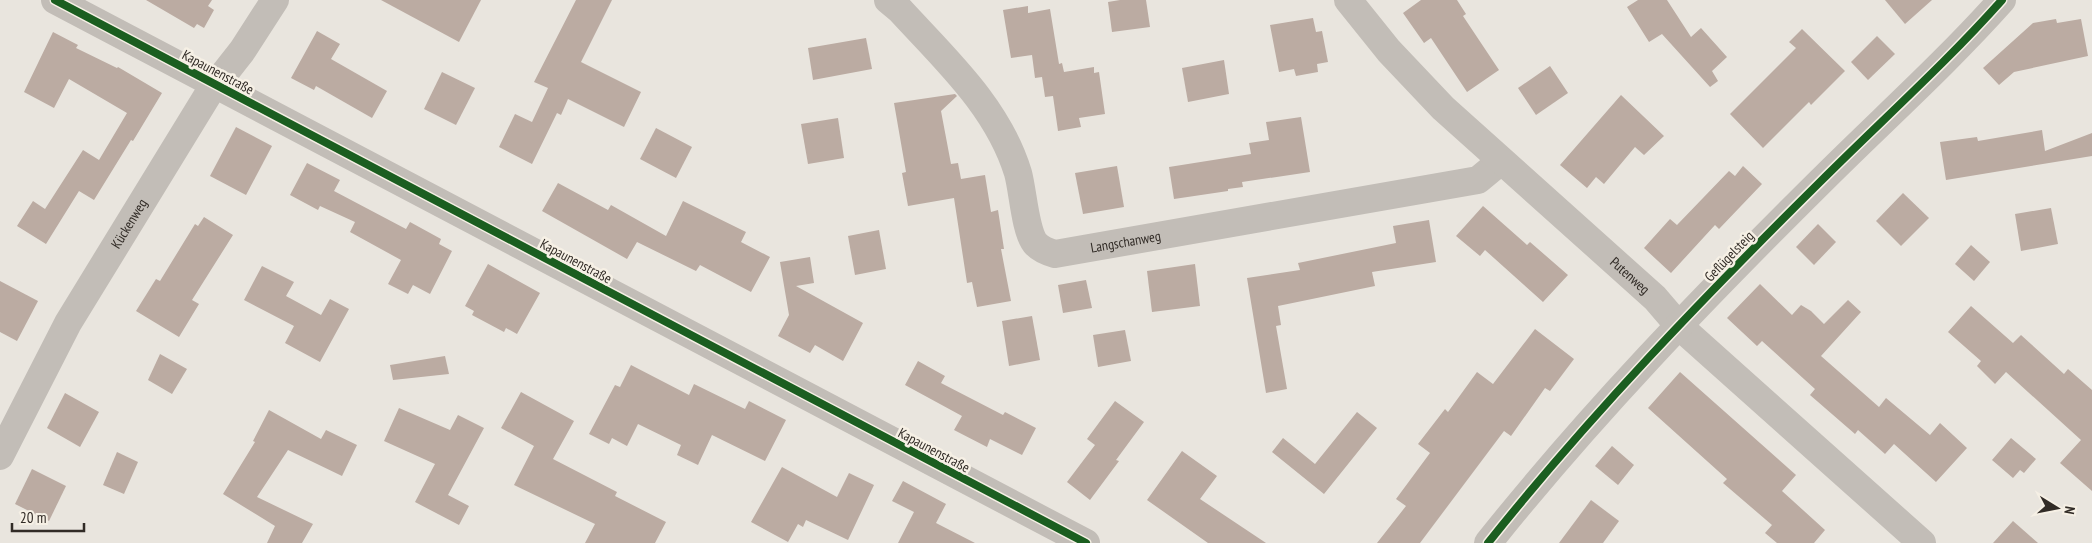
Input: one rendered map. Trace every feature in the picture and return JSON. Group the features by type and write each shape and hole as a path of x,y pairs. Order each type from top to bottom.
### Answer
{"street":[{"name":"Kapaunenstraße","path":"55,0 1086,543"},
{"name":"Kückenweg","path":"0,456 68,323 215,85 242,50 274,0"},
{"name":"Langschanweg","path":"888,0 900,10 967,82 992,116 1008,147 1018,173 1031,237 1040,247 1055,254 1478,180 1500,161"},
{"name":"Putenweg","path":"1348,0 1389,51 1443,108 1655,298 1679,326 1922,543"},
{"name":"Geflügelsteig","path":"1488,543 1572,441 1679,326 1820,182 1968,38 2002,0"}],"building":[{"path":"146,0 212,0 208,6 214,10 204,28 197,24 194,28"},
{"path":"381,0 481,0 459,42"},
{"path":"576,0 612,0 581,62 641,92 624,127 568,99 561,115 557,113 532,164 499,147 515,114 532,122 548,88 534,82"},
{"path":"1146,0 1150,27 1112,32 1108,2"},
{"path":"1421,0 1457,0 1466,14 1463,16 1499,70 1467,92 1431,38 1424,43 1403,13"},
{"path":"1638,0 1667,0 1691,37 1701,28 1727,57 1712,71 1718,81 1710,87 1662,34 1649,42 1627,7"},
{"path":"1885,0 1932,0 1905,24"},
{"path":"1028,6 1028,13 1050,9 1059,64 1062,63 1064,72 1094,67 1094,73 1099,72 1105,114 1079,118 1081,127 1058,131 1053,96 1045,97 1042,77 1035,78 1032,55 1011,58 1003,10"},
{"path":"1313,18 1316,32 1322,31 1328,62 1317,64 1318,72 1296,76 1294,69 1279,72 1270,25"},
{"path":"2056,19 2057,23 2081,19 2088,56 2014,72 1999,85 1983,68 2033,23"},
{"path":"1802,29 1845,71 1811,105 1809,102 1763,148 1730,114 1796,48 1789,42"},
{"path":"317,31 340,44 331,59 387,91 372,118 316,86 314,90 291,78"},
{"path":"53,32 78,45 76,48 118,67 162,93 94,200 79,191 46,244 17,226 33,201 45,209 83,150 99,160 127,113 69,79 54,108 24,92"},
{"path":"1877,36 1895,54 1868,80 1851,62"},
{"path":"866,38 872,69 813,80 808,48"},
{"path":"1224,60 1229,94 1188,102 1182,68"},
{"path":"1550,66 1568,93 1536,115 1518,88"},
{"path":"442,72 475,88 456,125 424,109"},
{"path":"955,94 957,96 941,111 951,164 958,163 961,179 985,175 991,212 998,210 1004,249 1001,249 1011,301 977,307 972,282 967,283 954,198 908,206 902,173 906,172 894,103"},
{"path":"1621,95 1664,136 1644,155 1635,147 1604,184 1596,177 1587,188 1560,165"},
{"path":"1301,117 1310,172 1242,182 1243,187 1228,189 1228,191 1174,199 1169,167 1251,154 1249,143 1269,140 1266,122"},
{"path":"838,118 844,158 808,164 801,124"},
{"path":"236,127 272,146 246,195 210,176"},
{"path":"656,128 692,147 676,178 640,159"},
{"path":"2042,130 2045,151 2092,133 2092,156 1946,180 1940,142 1977,137 1978,141"},
{"path":"307,163 340,180 334,191 406,229 410,222 441,239 439,244 452,251 430,294 413,285 408,294 388,284 401,260 350,232 355,222 320,206 318,210 290,195"},
{"path":"1117,166 1124,207 1083,214 1075,173"},
{"path":"1743,166 1762,184 1719,229 1715,225 1671,273 1644,248 1670,219 1677,225 1729,171 1735,176"},
{"path":"558,183 608,210 611,205 666,236 683,201 746,232 741,242 770,257 751,292 700,265 696,271 637,242 627,259 542,211"},
{"path":"1903,193 1929,218 1901,246 1876,221"},
{"path":"1483,206 1527,245 1530,242 1568,275 1543,302 1485,250 1480,256 1456,236"},
{"path":"2051,208 2058,244 2021,251 2015,214"},
{"path":"204,217 233,235 192,300 199,304 179,337 136,311 156,279 160,281 195,224 198,226"},
{"path":"1429,220 1436,262 1372,272 1375,286 1278,306 1281,325 1276,326 1287,389 1266,393 1247,278 1300,270 1298,263 1396,243 1393,226"},
{"path":"1818,224 1836,242 1814,265 1796,247"},
{"path":"879,230 886,269 855,275 848,236"},
{"path":"1971,245 1990,262 1974,281 1955,264"},
{"path":"810,257 814,283 796,286 863,323 843,361 815,345 810,353 778,336 789,315 780,262"},
{"path":"488,264 540,293 517,334 506,328 504,332 472,315 474,311 465,306"},
{"path":"1195,264 1200,306 1152,312 1147,271"},
{"path":"262,266 294,282 286,296 321,315 330,299 349,309 320,362 285,343 294,326 244,300"},
{"path":"1086,280 1092,308 1063,313 1058,285"},
{"path":"0,281 38,301 17,341 0,332"},
{"path":"1760,284 1792,315 1801,305 1811,311 1824,324 1848,300 1861,312 1821,356 1879,407 1886,398 1930,435 1940,423 1967,448 1936,482 1894,444 1885,454 1858,430 1855,434 1810,395 1815,389 1762,341 1757,346 1727,318"},
{"path":"1971,306 2013,343 2021,335 2064,374 2068,369 2092,390 2092,491 2060,463 2081,440 2006,372 1995,384 1977,366 1981,361 1948,332"},
{"path":"1032,316 1040,360 1009,366 1002,321"},
{"path":"1535,329 1574,359 1550,391 1545,388 1511,436 1504,431 1420,543 1377,543 1406,506 1396,499 1430,453 1418,444 1445,409 1448,412 1477,372 1493,384"},
{"path":"1125,330 1131,361 1098,367 1093,335"},
{"path":"160,354 187,369 172,394 148,380"},
{"path":"445,356 449,374 393,380 390,365"},
{"path":"918,361 945,376 941,383 1003,415 1005,412 1036,428 1022,455 990,439 987,447 954,430 962,416 905,385"},
{"path":"631,365 689,395 694,384 745,409 749,401 786,420 765,461 712,435 698,465 677,455 681,445 638,424 627,446 612,438 609,444 589,434 615,385 620,387"},
{"path":"1680,372 1796,475 1782,491 1825,530 1814,543 1777,543 1765,533 1772,525 1723,483 1727,479 1648,408"},
{"path":"521,392 574,421 553,459 617,492 615,496 666,522 655,543 585,543 595,524 514,485 534,446 501,428"},
{"path":"65,393 99,412 80,447 47,428"},
{"path":"1115,401 1144,422 1116,460 1119,461 1090,500 1067,482 1095,445 1087,439"},
{"path":"399,408 450,430 458,415 484,428 448,495 469,506 459,525 415,502 435,464 384,441"},
{"path":"269,410 321,439 326,430 357,445 342,476 288,450 257,497 313,524 302,543 267,543 275,526 223,494 255,442 253,441"},
{"path":"1357,412 1377,428 1324,494 1272,452 1283,438 1315,464"},
{"path":"2011,438 2036,459 2024,473 2020,470 2013,478 1992,460"},
{"path":"1612,446 1634,465 1618,485 1595,466"},
{"path":"1182,451 1217,476 1200,499 1266,543 1208,543 1147,500"},
{"path":"117,452 138,462 124,494 103,485"},
{"path":"782,467 837,497 849,473 874,485 848,540 806,520 803,527 798,524 788,542 751,522"},
{"path":"32,469 66,486 49,521 15,504"},
{"path":"903,481 946,504 936,523 975,543 898,543 914,512 892,501"},
{"path":"1591,500 1619,521 1603,543 1559,543"},
{"path":"2013,521 2038,543 1993,543"}],"cycle path":[{"path":"55,0 1086,543"},
{"path":"1488,543 1607,403 1691,313 1820,182 1958,47 2002,0"}]}
